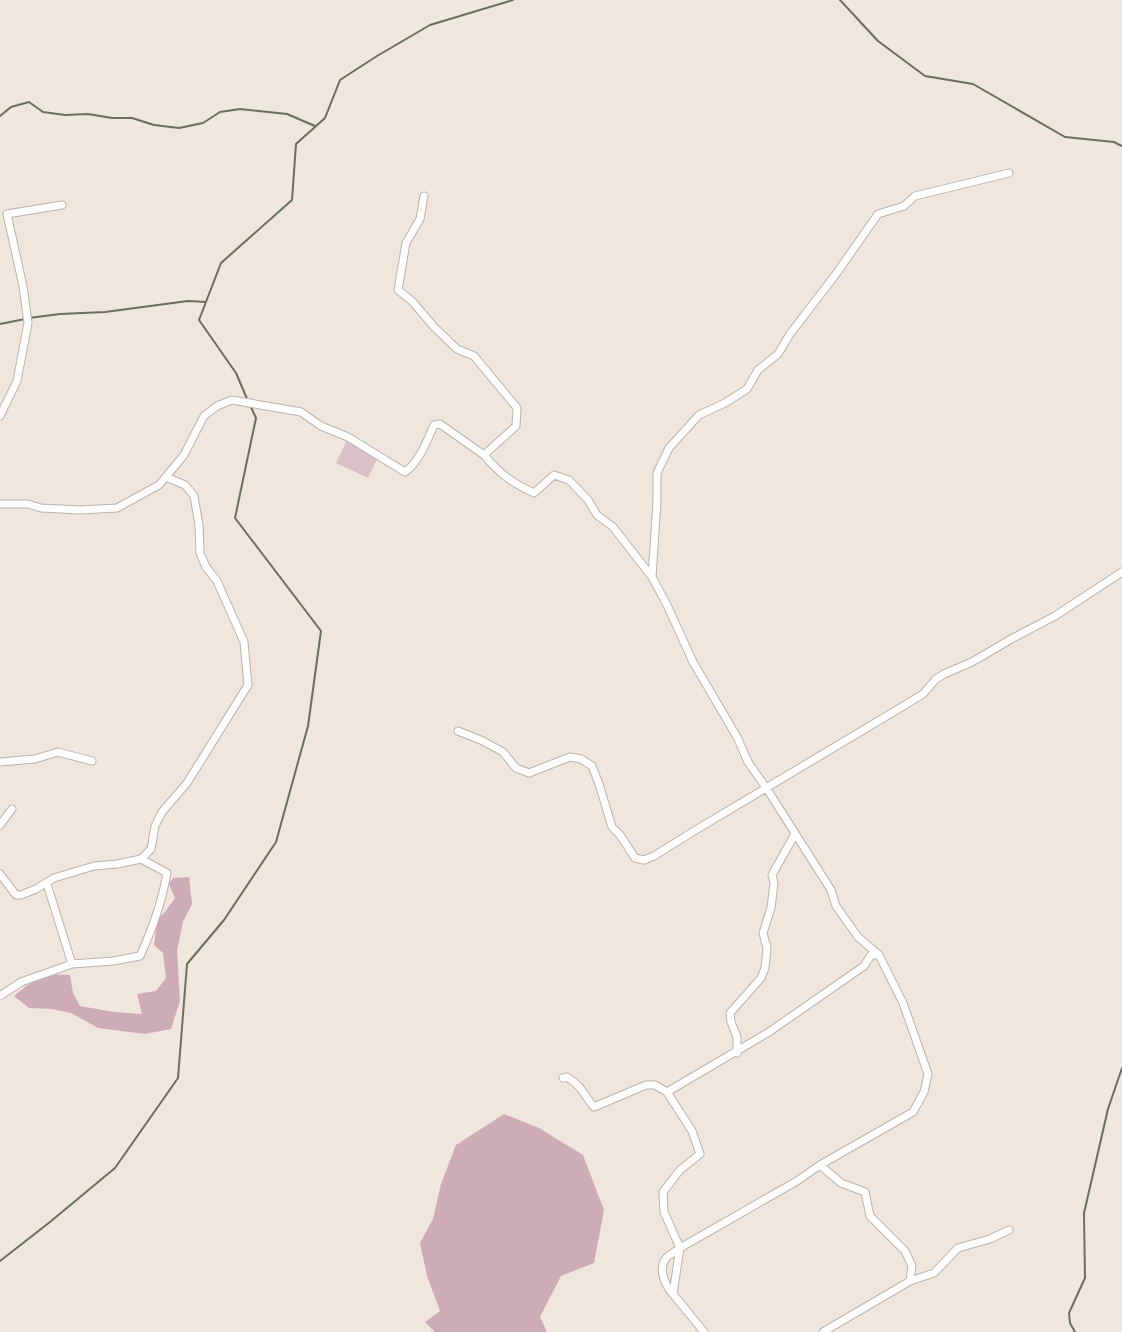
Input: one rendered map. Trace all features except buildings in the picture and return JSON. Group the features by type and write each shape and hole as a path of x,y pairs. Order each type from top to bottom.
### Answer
{"street":[{"path":"652,577 657,473 669,448 699,415 725,403 747,389 758,370 778,354 790,334 836,274 878,214 904,206 915,196 1009,173"},
{"path":"424,196 420,219 406,243 398,290 412,301 434,327 457,349 474,356 517,408 516,426 484,455"},
{"path":"0,416 17,381 28,323 28,311 7,214 62,205"},
{"path":"0,504 28,504 41,508 80,510 117,508 158,485 184,455 204,416 217,406 232,400 301,412 321,426 348,437 404,472 410,468 425,445 434,425 440,424 484,455 498,472 515,484 534,493 554,475 569,480 588,500 597,516 613,527 652,577 693,662 737,737 748,762 831,890 836,906 858,937 879,955 903,1003 928,1074 924,1092 913,1112 820,1165 797,1181 680,1248 668,1257 663,1264 662,1274 667,1287 704,1332"},
{"path":"0,874 16,895 21,895 47,884 54,878 94,866 141,859 151,849 155,826 162,812 187,783 248,686 244,642 217,580 206,567 200,553 199,524 194,496 185,485 166,477"},
{"path":"458,732 483,741 502,752 516,768 528,774 570,757 581,759 592,766 612,827 620,835 635,858 644,860 654,856 767,789 923,694 936,679 944,674 972,662 1055,616 1122,572"},
{"path":"0,762 35,759 58,752 92,760"},
{"path":"0,825 12,810"},
{"path":"737,1053 737,1037 731,1022 730,1013 761,978 765,968 767,948 763,933 772,908 774,883 772,875 795,834"},
{"path":"0,996 9,992 21,982 72,964 113,961 140,956 152,929 165,888 167,874 141,859"},
{"path":"47,884 72,964"},
{"path":"667,1092 737,1053 864,966 871,955 879,955"},
{"path":"563,1078 567,1077 579,1084 594,1108 646,1085 655,1085 667,1092 692,1131 700,1154 680,1170 663,1192 664,1212 680,1248 673,1294"},
{"path":"820,1165 841,1183 866,1192 870,1216 905,1251 912,1266 910,1281"},
{"path":"823,1332 910,1281 934,1273 958,1248 990,1239 1009,1230"}],"shaded area":[{"path":"349,436 380,453 368,478 336,463"},
{"path":"189,877 192,904 183,922 177,951 180,1001 171,1029 145,1034 98,1028 71,1013 51,1009 29,1008 14,996 39,978 61,974 70,975 73,993 80,1006 114,1012 142,1014 137,994 156,991 166,978 163,953 154,945 157,920 175,898 169,884 173,878"},
{"path":"504,1114 539,1128 583,1155 604,1210 594,1263 561,1276 540,1317 547,1332 435,1332 425,1322 440,1311 427,1276 420,1243 433,1219 441,1184 456,1145"}],"waterway":[{"path":"248,401 236,373 199,320 221,263 292,200 296,144 325,118 340,80 430,25 513,0"},
{"path":"840,0 878,41 925,76 973,84 1065,137 1114,142 1122,146"},
{"path":"0,116 11,107 29,102 43,112 65,115 88,114 112,118 132,118 154,125 179,128 203,123 220,112 240,109 287,114 315,126"},
{"path":"29,318 60,314 105,312 188,301 206,302"},
{"path":"0,324 25,319"},
{"path":"0,1261 115,1168 178,1078 187,964 224,920 276,842 308,726 321,631 235,518 256,418 250,405"},
{"path":"1075,1332 1070,1323 1069,1313 1085,1278 1084,1213 1108,1109 1122,1068"}]}
